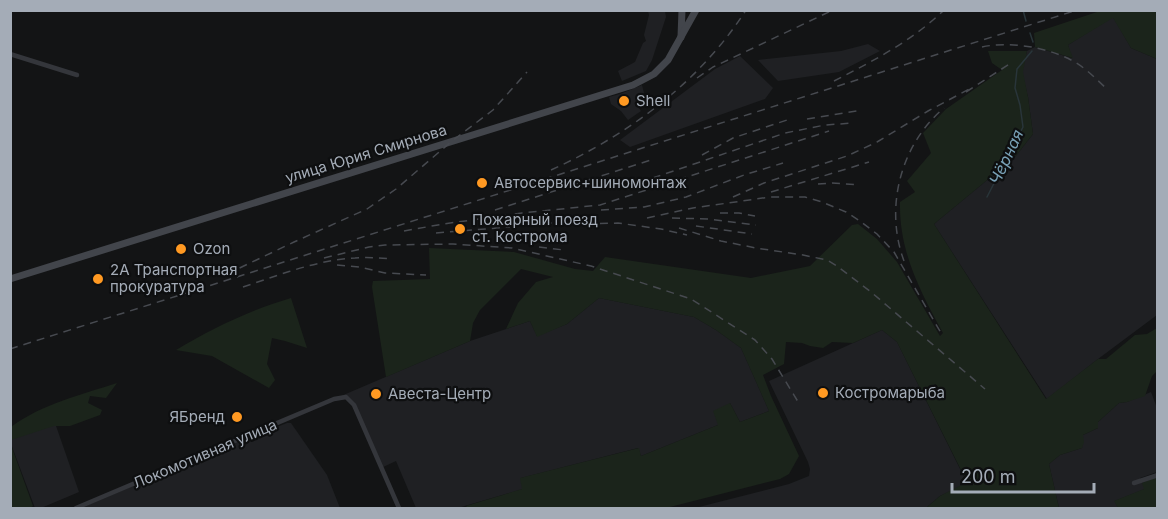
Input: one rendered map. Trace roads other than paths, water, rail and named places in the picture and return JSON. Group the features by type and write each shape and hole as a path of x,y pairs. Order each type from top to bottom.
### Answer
{"main road":[{"path":"680,40 682,10"},
{"name":"улица Юрия Смирнова","path":"10,279 633,85 654,74 668,60 696,10"}],"street":[{"path":"10,54 77,75"},
{"name":"Локомотивная улица","path":"76,508 334,399 346,397 354,405 399,508"},
{"path":"1134,483 1158,475"}],"waterway":[{"name":"Чёрная","path":"1023,10 1026,21"},
{"name":"Чёрная","path":"1030,33 1033,42"},
{"name":"Чёрная","path":"987,197 1023,127 1015,88 1017,69 1032,51"}],"railway":[{"path":"551,170 607,140 660,104 707,60 746,10"},
{"path":"697,78 713,67 833,10"},
{"path":"834,81 905,41 944,10"},
{"path":"10,349 1077,10"},
{"path":"982,47 1027,46 1061,55 1081,66 1108,90"},
{"path":"966,92 1011,63"},
{"path":"227,274 367,209 396,189 452,141 493,110 527,72"},
{"path":"733,197 764,183 847,156 877,142 973,87"},
{"path":"904,261 898,240 896,219 900,178 917,140 944,108"},
{"path":"807,119 857,111"},
{"path":"702,155 733,138 790,119"},
{"path":"627,189 644,181 785,133 825,125 853,123"},
{"path":"404,231 522,213 600,205 829,131"},
{"path":"495,210 654,159"},
{"path":"771,192 869,162"},
{"path":"601,210 644,207 686,197 783,163"},
{"path":"818,184 859,185"},
{"path":"647,218 693,208 770,197 805,197 822,202 860,221 877,234 894,252 941,333"},
{"path":"720,213 755,216"},
{"path":"672,218 709,219 756,225"},
{"path":"502,223 618,223 687,235"},
{"path":"696,226 752,234"},
{"path":"436,233 510,227"},
{"path":"679,228 721,241 827,260 871,292 985,389"},
{"path":"504,241 557,239"},
{"path":"324,258 385,245 453,244 512,248 591,266 691,299 755,340 772,359 800,405"},
{"path":"539,247 564,250"},
{"path":"243,287 298,269 341,259 392,259"},
{"path":"337,265 360,267 385,273 426,275"}],"place":[{"name":"Shell","path":"624,101"},
{"name":"Автосервис+шиномонтаж","path":"482,183"},
{"name":"Пожарный поезд ст. Кострома","path":"460,229"},
{"name":"Ozon","path":"181,249"},
{"name":"2А Транспортная прокуратура","path":"98,279"},
{"name":"Костромарыба","path":"823,393"},
{"name":"Авеста-Центр","path":"376,394"},
{"name":"ЯБренд","path":"237,417"}]}
